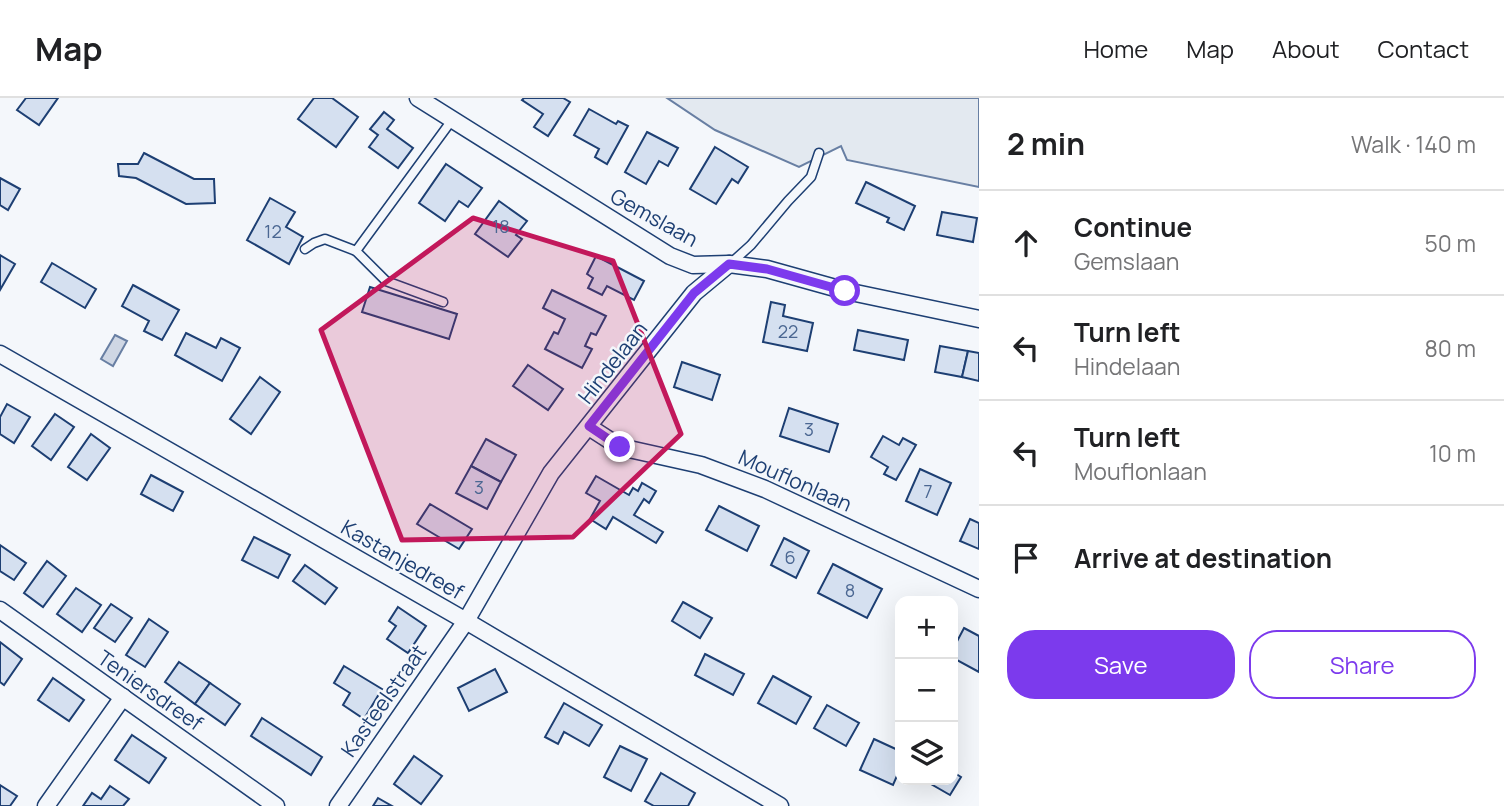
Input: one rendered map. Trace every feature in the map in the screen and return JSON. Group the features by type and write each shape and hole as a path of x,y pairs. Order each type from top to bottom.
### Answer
{"street":[{"name":"Gemslaan","path":"418,98 670,256 693,265 729,264 767,269 845,291 979,319"},
{"name":"Hindelaan","path":"466,621 551,473 694,293 729,264"},
{"name":"Kastanjedreef","path":"0,354 466,621 780,806"},
{"name":"Mouflonlaan","path":"589,426 620,447 701,465 765,489 979,589"},
{"name":"Teniersdreef","path":"0,610 275,806"},
{"name":"Kasteelstraat","path":"338,806 466,621"},
{"path":"46,806 123,697"}],"lane":[{"path":"356,251 452,120"},
{"name":"Hindelaan","path":"729,264 751,245 811,177 819,153"},
{"path":"305,249 325,239 356,251 386,281 443,302"}],"highlighted area":[{"path":"473,218 613,261 681,434 573,537 402,540 321,330"}],"shaded area":[{"path":"667,98 979,98 979,187 847,160 841,146 799,167 715,130"},
{"path":"115,335 127,341 113,366 101,359"}],"building":[{"path":"26,98 58,98 39,125 17,110"},
{"path":"314,98 332,98 358,117 336,147 298,119"},
{"path":"563,98 570,102 548,136 534,127 543,114 522,100"},
{"path":"589,109 616,124 618,121 628,126 607,164 595,157 599,149 574,135"},
{"path":"384,112 394,120 387,129 413,148 398,168 369,147 378,135 370,129"},
{"path":"647,132 678,148 668,166 659,161 646,184 625,172"},
{"path":"715,147 748,167 738,183 732,179 716,204 690,189"},
{"path":"144,153 194,179 214,179 215,203 186,204 136,178 119,176 118,164 138,164"},
{"path":"446,164 482,188 468,207 459,201 445,221 419,203"},
{"path":"0,178 20,189 8,210 0,205"},
{"path":"866,182 915,206 904,230 887,222 889,218 856,203"},
{"path":"270,198 295,212 286,227 303,237 289,264 247,240"},
{"path":"499,201 527,221 516,235 522,239 508,257 475,234"},
{"path":"942,212 977,218 973,242 937,235"},
{"path":"0,255 15,264 0,290"},
{"path":"596,256 644,281 634,300 607,286 602,295 588,288 593,278 587,274"},
{"path":"52,263 96,289 85,308 41,282"},
{"path":"133,285 179,310 162,340 144,331 149,321 122,306"},
{"path":"370,287 457,314 449,339 362,312"},
{"path":"552,290 606,316 596,335 591,333 585,346 592,349 582,368 545,349 554,332 558,334 565,319 543,308"},
{"path":"771,302 785,305 783,316 813,323 807,351 763,342"},
{"path":"858,330 908,340 904,360 854,350"},
{"path":"186,333 216,348 221,338 240,348 222,381 175,355"},
{"path":"940,346 968,351 962,377 935,372"},
{"path":"968,351 979,353 979,381 962,377"},
{"path":"682,362 720,375 712,400 674,387"},
{"path":"528,365 563,389 548,410 513,386"},
{"path":"260,377 280,392 251,434 230,419"},
{"path":"7,404 30,417 14,443 0,434 0,417"},
{"path":"789,408 838,424 829,452 780,436"},
{"path":"55,414 74,427 51,460 32,446"},
{"path":"91,434 110,448 87,480 68,467"},
{"path":"883,436 899,445 903,438 916,445 896,480 884,474 888,467 871,457"},
{"path":"486,439 516,455 501,482 471,466"},
{"path":"471,466 501,482 487,509 456,493"},
{"path":"920,469 951,483 937,515 906,501"},
{"path":"151,475 183,492 173,511 141,494"},
{"path":"596,476 629,495 633,488 638,491 642,483 656,491 649,503 644,499 634,515 663,532 656,543 613,517 606,529 590,519 600,501 586,493"},
{"path":"430,504 472,529 459,549 417,524"},
{"path":"719,506 759,526 747,551 706,530"},
{"path":"970,519 979,523 979,549 960,541"},
{"path":"254,537 290,555 278,578 242,560"},
{"path":"784,538 809,551 796,578 771,565"},
{"path":"0,545 26,563 14,580 0,571"},
{"path":"47,561 66,576 43,607 24,593"},
{"path":"833,564 882,589 867,618 818,593"},
{"path":"305,565 337,588 325,604 293,581"},
{"path":"76,588 101,605 82,632 57,614"},
{"path":"683,602 712,618 700,638 672,621"},
{"path":"111,604 132,618 115,642 94,628"},
{"path":"398,607 426,626 408,653 387,639 396,626 389,621"},
{"path":"149,619 168,632 145,667 126,655"},
{"path":"964,628 979,636 979,672 958,661 958,639"},
{"path":"0,642 22,659 4,685 0,682"},
{"path":"705,654 744,674 733,695 695,675"},
{"path":"179,662 210,683 195,704 165,682"},
{"path":"344,666 382,689 364,719 343,705 350,693 334,683"},
{"path":"495,669 507,692 469,711 458,688"},
{"path":"773,676 811,697 796,724 758,703"},
{"path":"53,678 84,700 69,721 38,700"},
{"path":"210,683 240,704 225,725 195,704"},
{"path":"564,703 602,725 589,746 564,732 558,744 545,737"},
{"path":"827,705 859,723 846,746 814,728"},
{"path":"262,718 322,757 311,775 251,736"},
{"path":"132,735 166,758 149,783 115,760"},
{"path":"874,739 895,749 893,785 860,770"},
{"path":"620,746 647,759 631,791 604,777"},
{"path":"414,756 442,776 421,804 394,784"},
{"path":"661,773 695,793 688,806 654,806 645,801"},
{"path":"0,785 17,796 10,806 0,806"},
{"path":"933,785 956,785 950,795"},
{"path":"110,786 129,799 123,806 83,806 92,793 101,799"},
{"path":"378,798 392,806 373,806"}],"route":[{"path":"620,447 589,426 694,293 729,264 767,269 845,291"}]}
